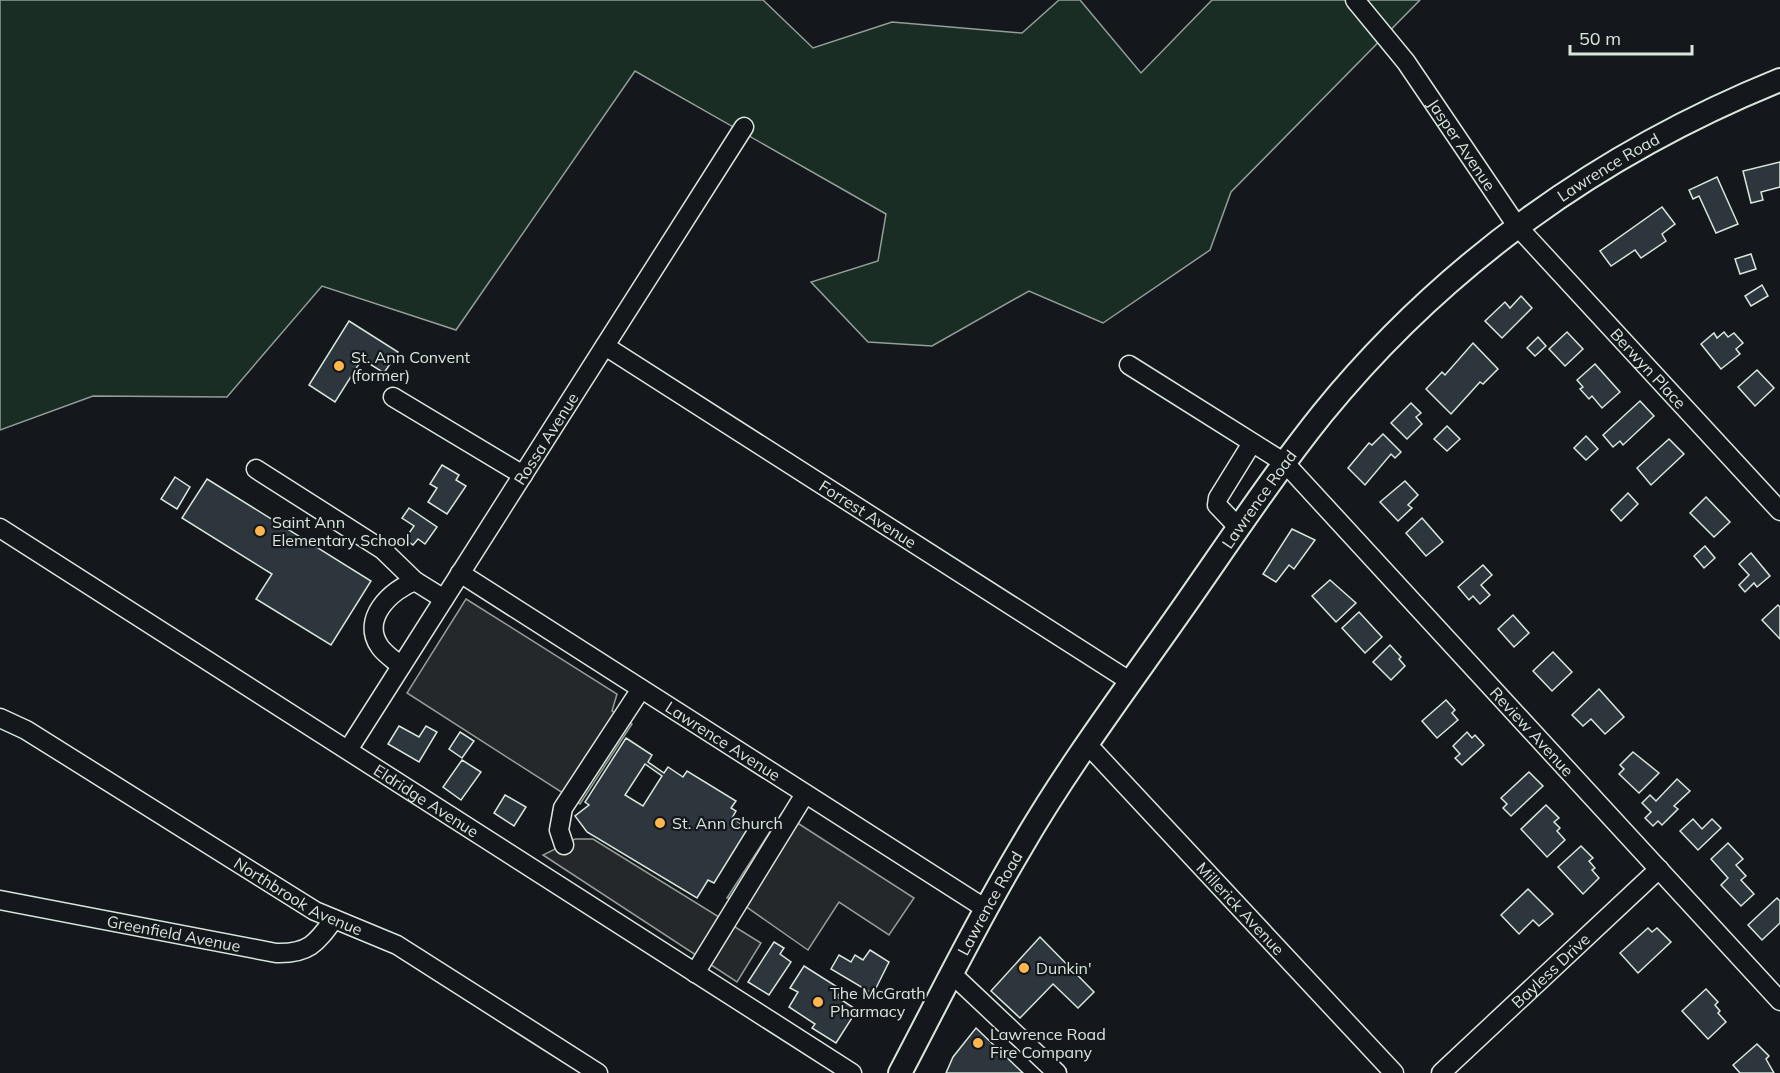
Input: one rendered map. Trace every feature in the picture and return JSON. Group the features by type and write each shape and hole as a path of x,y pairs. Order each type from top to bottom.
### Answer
{"main road":[{"name":"Lawrence Road","path":"900,1073 1020,848 1087,744 1285,463 1359,370 1413,315 1517,226 1612,162 1670,130 1732,100 1780,81"}],"street":[{"name":"Jasper Avenue","path":"1355,0 1406,62 1517,226"},
{"name":"Rossa Avenue","path":"348,750 744,126"},
{"name":"Berwyn Place","path":"1517,226 1780,511"},
{"name":"Forrest Avenue","path":"605,346 1131,682"},
{"name":"Review Avenue","path":"1129,365 1285,463 1780,1001"},
{"path":"393,397 523,475"},
{"path":"1239,528 1217,505 1218,498 1252,443"},
{"path":"256,469 383,550 415,580 444,599"},
{"name":"Eldridge Avenue","path":"0,528 852,1073"},
{"name":"Lawrence Avenue","path":"460,573 986,909"},
{"path":"401,666 380,647 374,627 376,616 387,598 399,587 415,580"},
{"path":"564,845 559,830 563,808 640,688"},
{"name":"Northbrook Avenue","path":"0,718 26,730 315,911 397,945 598,1073"},
{"name":"Millerick Avenue","path":"1087,744 1394,1073"},
{"path":"695,973 805,794"},
{"name":"Bayless Drive","path":"1441,1073 1659,868"},
{"name":"Greenfield Avenue","path":"0,900 276,953 306,950 319,939 334,919"},
{"path":"952,974 1057,1073"}],"green space":[{"path":"0,0 763,0 813,48 892,22 1022,33 1059,0 1080,0 1141,73 1212,0 1420,0 1231,192 1210,250 1103,323 1029,291 932,346 868,342 811,282 878,261 886,214 635,71 456,330 322,286 227,397 93,396 0,430"}],"shaded area":[{"path":"466,599 617,694 612,711 632,724 580,804 407,693"},
{"path":"782,813 914,898 889,935 839,902 808,950 735,899 727,898"},
{"path":"575,839 593,839 761,943 737,982 543,855"}],"building":[{"path":"1780,162 1780,187 1761,192 1763,200 1751,203 1743,171"},
{"path":"1717,177 1738,224 1716,233 1699,196 1693,199 1689,190"},
{"path":"1662,207 1675,224 1662,234 1666,241 1641,258 1635,250 1611,266 1600,251"},
{"path":"1751,254 1756,269 1740,274 1735,259"},
{"path":"1762,285 1768,296 1751,306 1745,296"},
{"path":"1521,296 1532,308 1502,338 1485,321 1505,302 1510,308"},
{"name":"St. Ann Convent (former)","path":"349,321 398,352 384,373 362,359 335,402 309,385"},
{"path":"1567,332 1583,349 1565,366 1549,349"},
{"path":"1724,332 1728,337 1734,333 1743,343 1736,349 1740,354 1721,369 1701,344 1714,333 1717,338"},
{"path":"1538,337 1546,346 1535,356 1527,348"},
{"path":"1473,343 1498,369 1483,384 1480,382 1451,414 1426,389 1442,372 1445,375"},
{"path":"1595,364 1620,392 1602,408 1592,396 1589,399 1580,389 1583,387 1577,380"},
{"path":"1757,370 1774,388 1755,406 1738,387"},
{"path":"1640,401 1654,416 1623,445 1620,441 1613,447 1603,435"},
{"path":"1411,403 1421,413 1416,417 1422,424 1407,439 1391,423"},
{"path":"1447,426 1460,439 1447,451 1434,439"},
{"path":"1383,434 1401,452 1395,458 1391,454 1365,485 1348,468 1369,443 1372,445"},
{"path":"1586,436 1598,449 1586,460 1574,448"},
{"path":"1669,439 1684,454 1651,485 1637,468"},
{"path":"442,465 459,475 456,480 466,486 447,514 428,502 437,488 430,484"},
{"path":"175,477 190,487 177,509 161,499"},
{"path":"207,479 371,581 331,645 256,599 272,574 182,518"},
{"path":"1405,481 1418,495 1408,505 1412,508 1398,521 1380,502"},
{"path":"1628,493 1638,504 1621,521 1611,510"},
{"path":"1706,497 1730,522 1714,537 1690,513"},
{"path":"409,508 437,527 425,544 418,539 413,545 405,539 414,526 402,518"},
{"path":"1422,518 1443,542 1426,556 1406,533"},
{"path":"1292,529 1315,540 1294,569 1289,565 1276,582 1263,574"},
{"path":"1705,546 1715,558 1704,568 1694,556"},
{"path":"1751,553 1770,576 1757,587 1754,583 1745,592 1739,585 1749,575 1739,564"},
{"path":"1483,565 1492,575 1481,585 1490,595 1480,604 1473,596 1469,600 1458,587"},
{"path":"1330,580 1356,603 1336,622 1312,596"},
{"path":"1778,605 1780,607 1780,639 1762,620"},
{"path":"1359,612 1382,637 1365,653 1342,628"},
{"path":"1513,615 1529,633 1514,647 1498,629"},
{"path":"1390,645 1401,657 1399,659 1405,666 1391,680 1373,662"},
{"path":"1553,652 1572,672 1552,691 1533,671"},
{"path":"1599,689 1624,717 1605,734 1591,719 1583,726 1572,715"},
{"path":"1446,700 1455,710 1452,713 1458,720 1437,738 1422,721"},
{"path":"399,726 419,737 426,726 437,732 419,762 388,744"},
{"path":"460,732 474,741 462,758 449,749"},
{"path":"1467,732 1472,738 1475,735 1484,745 1462,765 1455,758 1460,754 1453,746"},
{"name":"St. Ann Church","path":"626,738 652,755 648,762 664,773 668,767 683,777 687,771 736,801 731,808 736,811 732,818 748,828 714,883 708,880 697,898 587,832 575,816 589,805 585,802","holes":["645,764 662,776 643,806 625,795"]},
{"path":"1633,752 1659,773 1639,793 1619,774 1624,769 1620,765"},
{"path":"462,760 481,772 461,800 443,787"},
{"path":"1529,772 1543,786 1511,816 1503,808 1507,804 1501,798"},
{"path":"1677,779 1690,791 1674,806 1678,809 1662,825 1658,821 1653,826 1645,818 1651,812 1642,803 1650,795 1656,801"},
{"path":"505,795 526,807 514,826 494,813"},
{"path":"1546,805 1559,818 1554,822 1560,828 1557,831 1565,840 1547,857 1521,829"},
{"path":"1693,819 1702,829 1712,819 1721,828 1698,850 1680,831"},
{"path":"1728,843 1743,859 1736,865 1746,876 1741,880 1754,894 1741,906 1721,885 1728,878 1711,859"},
{"path":"1581,846 1593,858 1589,861 1595,868 1592,870 1599,878 1583,894 1558,867"},
{"path":"1528,889 1553,914 1539,926 1533,920 1519,934 1501,915"},
{"path":"1777,898 1780,901 1780,923 1762,940 1748,925"},
{"path":"1648,928 1652,932 1657,928 1671,942 1638,973 1620,953"},
{"path":"1040,937 1094,992 1078,1008 1053,984 1020,1018 991,991"},
{"path":"774,942 784,948 780,954 791,962 769,995 748,982"},
{"path":"870,950 889,962 873,994 831,969 839,955 851,962 855,955 863,960"},
{"name":"The McGrath Pharmacy","path":"804,966 842,990 837,997 857,1010 836,1043 812,1028 815,1024 789,1007 798,992 790,988"},
{"path":"1706,989 1718,1002 1715,1005 1720,1011 1718,1013 1726,1022 1708,1039 1682,1011"},
{"name":"Lawrence Road Fire Company","path":"976,1028 1023,1073 946,1073 953,1057"},
{"path":"1757,1044 1769,1056 1766,1059 1774,1073 1740,1073 1733,1065"}],"place":[{"name":"St. Ann Convent (former)","path":"339,366"},
{"name":"Saint Ann Elementary School","path":"260,531"},
{"name":"St. Ann Church","path":"660,823"},
{"name":"Dunkin'","path":"1024,968"},
{"name":"The McGrath Pharmacy","path":"818,1002"},
{"name":"Lawrence Road Fire Company","path":"978,1043"}]}
